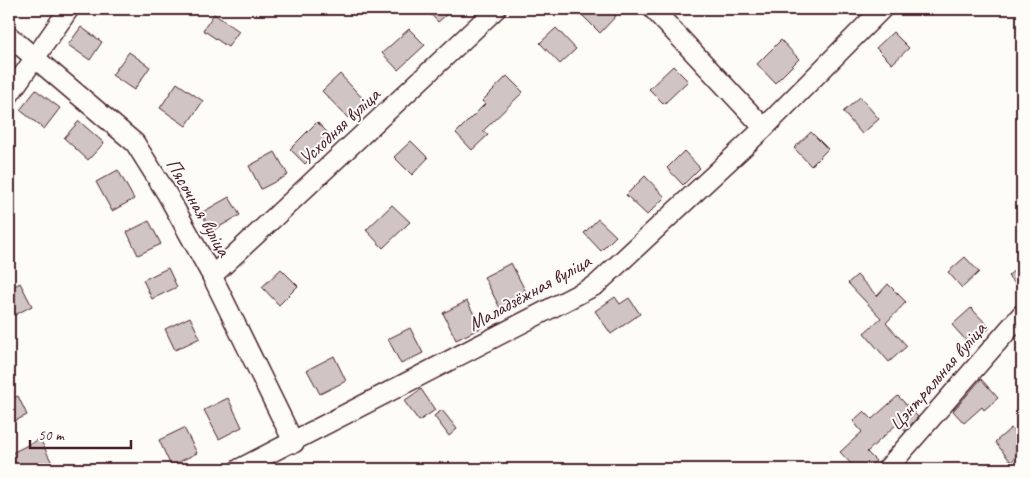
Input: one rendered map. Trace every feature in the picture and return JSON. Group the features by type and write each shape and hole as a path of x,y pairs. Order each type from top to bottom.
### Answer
{"street":[{"path":"9,95 69,9"},
{"name":"Усходняя вуліца","path":"212,276 496,9"},
{"path":"654,9 764,128"},
{"name":"Маладзёжная вуліца","path":"239,469 294,443 596,285 764,128 882,9"},
{"name":"Пясочная вуліца","path":"9,36 135,143 167,194 212,276 294,443"},
{"name":"Цэнтральная вуліца","path":"887,469 1022,314"}],"building":[{"path":"426,9 453,9 438,22"},
{"path":"576,9 609,9 616,16 600,33"},
{"path":"214,14 239,31 228,47 203,30"},
{"path":"81,27 102,42 90,60 68,45"},
{"path":"556,28 576,49 560,64 540,43"},
{"path":"409,29 425,45 398,70 382,53"},
{"path":"893,32 909,48 892,64 876,48"},
{"path":"781,40 799,59 775,83 757,64"},
{"path":"129,52 150,67 134,90 112,75"},
{"path":"673,66 688,81 664,104 649,89"},
{"path":"340,74 366,102 348,118 322,91"},
{"path":"507,76 523,92 483,131 488,135 472,150 456,133 485,104 482,101"},
{"path":"177,83 203,101 186,126 160,108"},
{"path":"36,90 60,108 44,129 20,110"},
{"path":"860,97 879,119 862,134 843,112"},
{"path":"79,121 104,143 88,160 64,138"},
{"path":"317,122 332,137 305,164 290,149"},
{"path":"811,132 828,149 811,166 794,148"},
{"path":"411,141 428,158 412,175 394,157"},
{"path":"684,151 700,168 683,185 667,168"},
{"path":"275,152 288,175 261,189 249,166"},
{"path":"118,170 134,199 112,211 96,182"},
{"path":"645,176 665,197 647,215 626,195"},
{"path":"229,197 240,215 212,231 201,213"},
{"path":"392,205 410,222 383,248 366,230"},
{"path":"598,219 616,236 601,251 584,233"},
{"path":"149,221 161,244 138,255 127,232"},
{"path":"965,257 979,272 962,288 948,272"},
{"path":"511,263 528,296 501,310 484,277"},
{"path":"1022,263 1022,291 1008,276"},
{"path":"168,268 177,287 152,299 143,280"},
{"path":"281,269 298,286 279,305 262,287"},
{"path":"857,275 877,296 888,284 906,302 886,323 907,346 889,362 864,333 881,318 848,283"},
{"path":"20,283 32,306 9,318 9,289"},
{"path":"615,297 620,304 629,298 640,314 611,334 595,311"},
{"path":"467,301 481,328 456,340 443,313"},
{"path":"971,308 990,328 971,346 952,325"},
{"path":"190,317 200,338 175,350 165,329"},
{"path":"410,328 423,353 401,364 388,339"},
{"path":"334,356 346,381 320,394 307,370"},
{"path":"981,379 998,398 984,410 982,407 964,423 953,411"},
{"path":"421,389 435,410 419,421 404,401"},
{"path":"18,396 27,415 9,424 9,400"},
{"path":"898,396 918,417 905,431 898,423 867,452 876,461 867,469 856,469 840,452 862,432 853,421 864,411 872,419"},
{"path":"228,398 242,427 219,439 204,410"},
{"path":"442,410 457,429 449,436 434,416"},
{"path":"184,428 197,453 171,466 159,440"},
{"path":"1011,428 1022,441 1022,452 1011,462 995,442"},
{"path":"40,439 52,463 39,469 18,469 10,454"}]}
